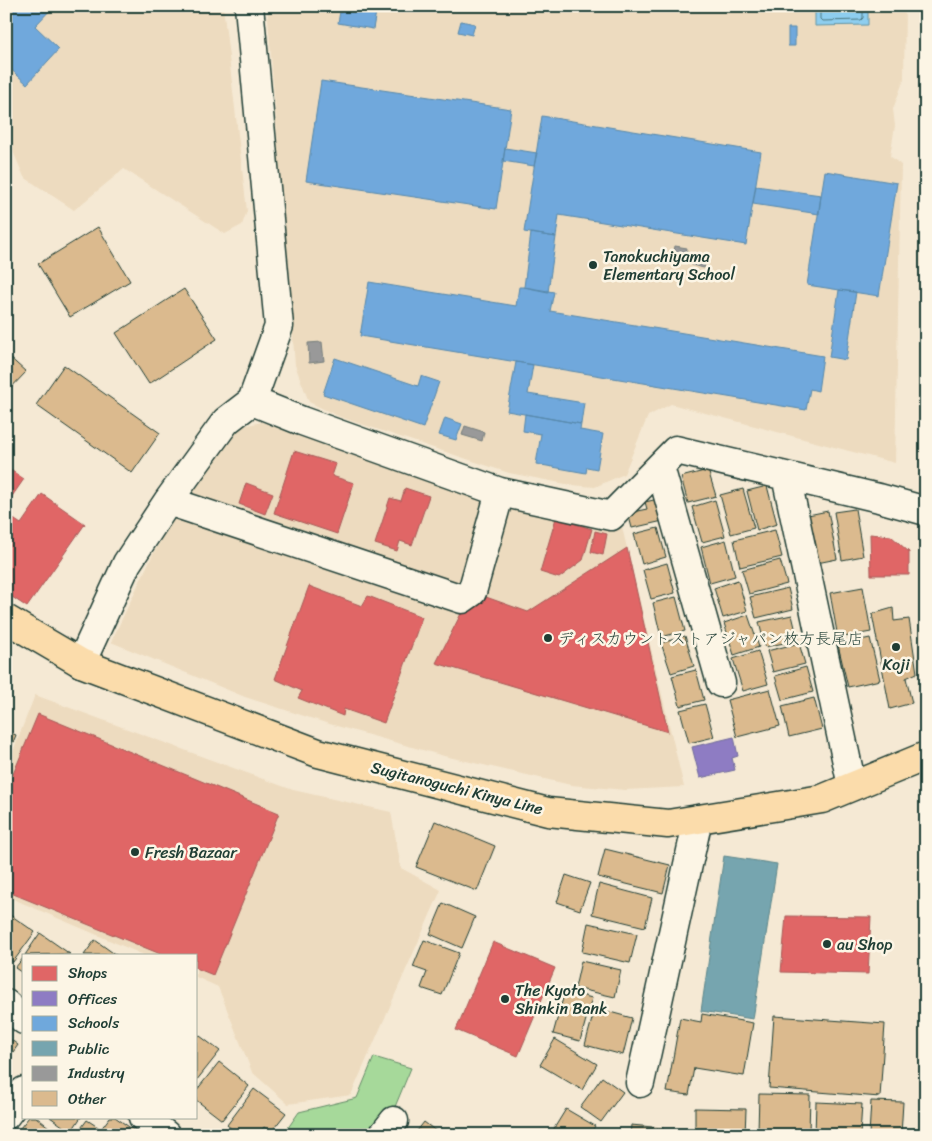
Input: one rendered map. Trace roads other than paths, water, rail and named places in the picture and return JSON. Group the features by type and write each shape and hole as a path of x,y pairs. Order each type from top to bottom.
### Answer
{"main road":[{"name":"Sugitanoguchi Kinya Line","path":"6,619 81,663 318,753 548,812 668,824 822,799 926,756"}],"street":[{"path":"81,663 127,563 168,501 226,421 252,401 279,326 249,6"},
{"path":"252,401 302,421 500,492 611,516 676,450 879,498 926,512"},
{"path":"660,466 720,683"},
{"path":"786,476 852,786"},
{"path":"168,501 462,599 472,592 500,492"},
{"path":"640,1083 698,819"},
{"path":"6,1004 22,1018"},
{"path":"6,1115 22,1094"}],"water":[{"path":"815,6 868,6 868,25 815,26"}],"place":[{"name":"Tanokuchiyama Elementary School","path":"593,265"},
{"name":"ディスカウントストアジャパン枚方長尾店","path":"548,638"},
{"name":"Koji","path":"896,647"},
{"name":"Fresh Bazaar","path":"135,852"},
{"name":"au Shop","path":"827,944"},
{"name":"The Kyoto Shinkin Bank","path":"505,999"}]}
